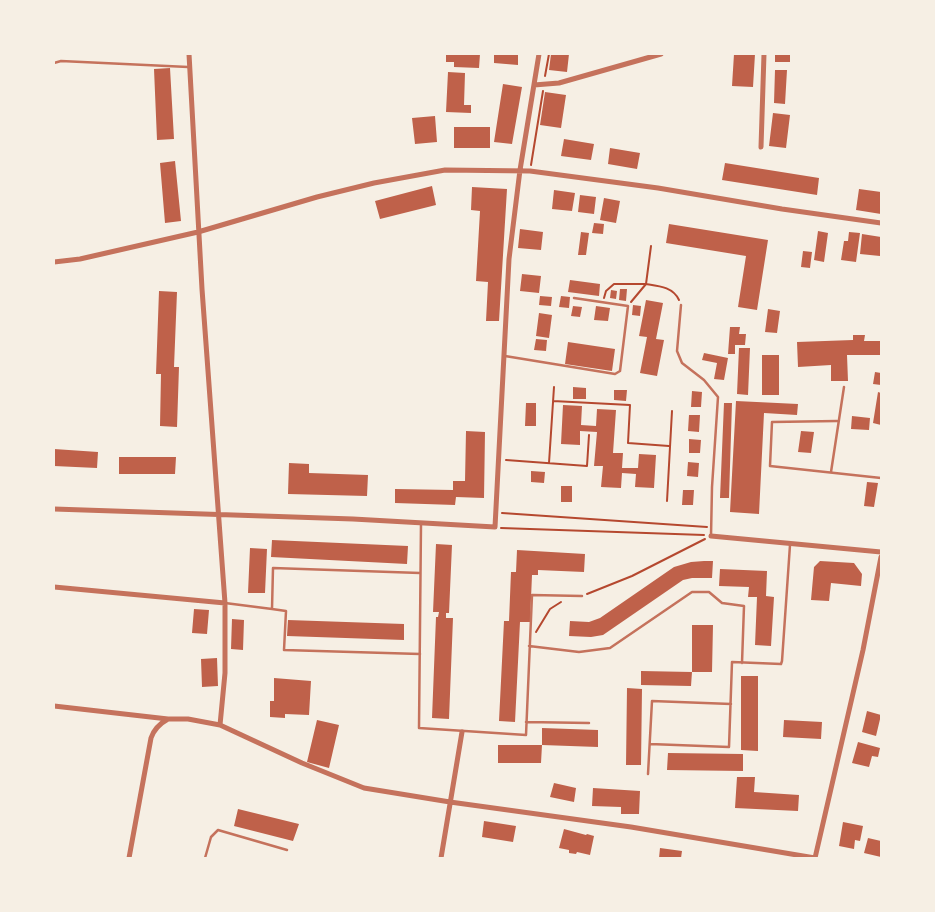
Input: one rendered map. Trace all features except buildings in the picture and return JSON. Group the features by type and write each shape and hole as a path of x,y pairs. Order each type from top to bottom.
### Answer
{"street":[{"path":"189,54 198,232 225,603 224,673 220,725"},
{"path":"54,509 218,514 495,527 509,258 520,170 539,54"},
{"path":"534,85 559,83 661,54"},
{"path":"761,147 764,54"},
{"path":"54,262 80,259 198,232 374,182 445,170 530,171 658,188 782,209 881,223"},
{"path":"711,536 881,552"},
{"path":"54,706 168,719 188,719 220,725 302,763 364,788 631,827 815,858 861,658 881,557"},
{"path":"54,587 225,603"},
{"path":"129,858 151,738 159,724 168,719"},
{"path":"442,858 462,732"}],"lane":[{"path":"54,63 61,61 190,67"},
{"path":"504,356 615,374 620,371 628,306 574,298"},
{"path":"681,305 677,351 682,364 704,380 718,397 711,536"},
{"path":"831,472 837,421 844,387"},
{"path":"837,421 772,422 770,466 881,478"},
{"path":"421,523 420,728 526,735 532,595 582,596"},
{"path":"650,744 730,747 732,662 781,664 782,661 790,543"},
{"path":"272,609 273,568 421,573"},
{"path":"529,646 579,652 610,648 692,592 710,592 722,603 744,606 742,663"},
{"path":"225,603 286,611 284,650 420,654"},
{"path":"648,774 652,701 731,704"},
{"path":"526,722 589,723"},
{"path":"204,858 212,834 218,830 287,850"}],"path":[{"path":"530,171 549,54"},
{"path":"628,306 646,284 651,246"},
{"path":"603,302 606,291 614,284 646,284 659,286 673,292 679,298 681,305"},
{"path":"549,463 554,387"},
{"path":"553,401 630,405 628,443 669,446"},
{"path":"666,501 672,411"},
{"path":"498,459 587,466 589,435"},
{"path":"495,513 712,527"},
{"path":"495,527 711,536"},
{"path":"582,596 632,576 711,536"},
{"path":"529,646 550,609 566,600"}]}
